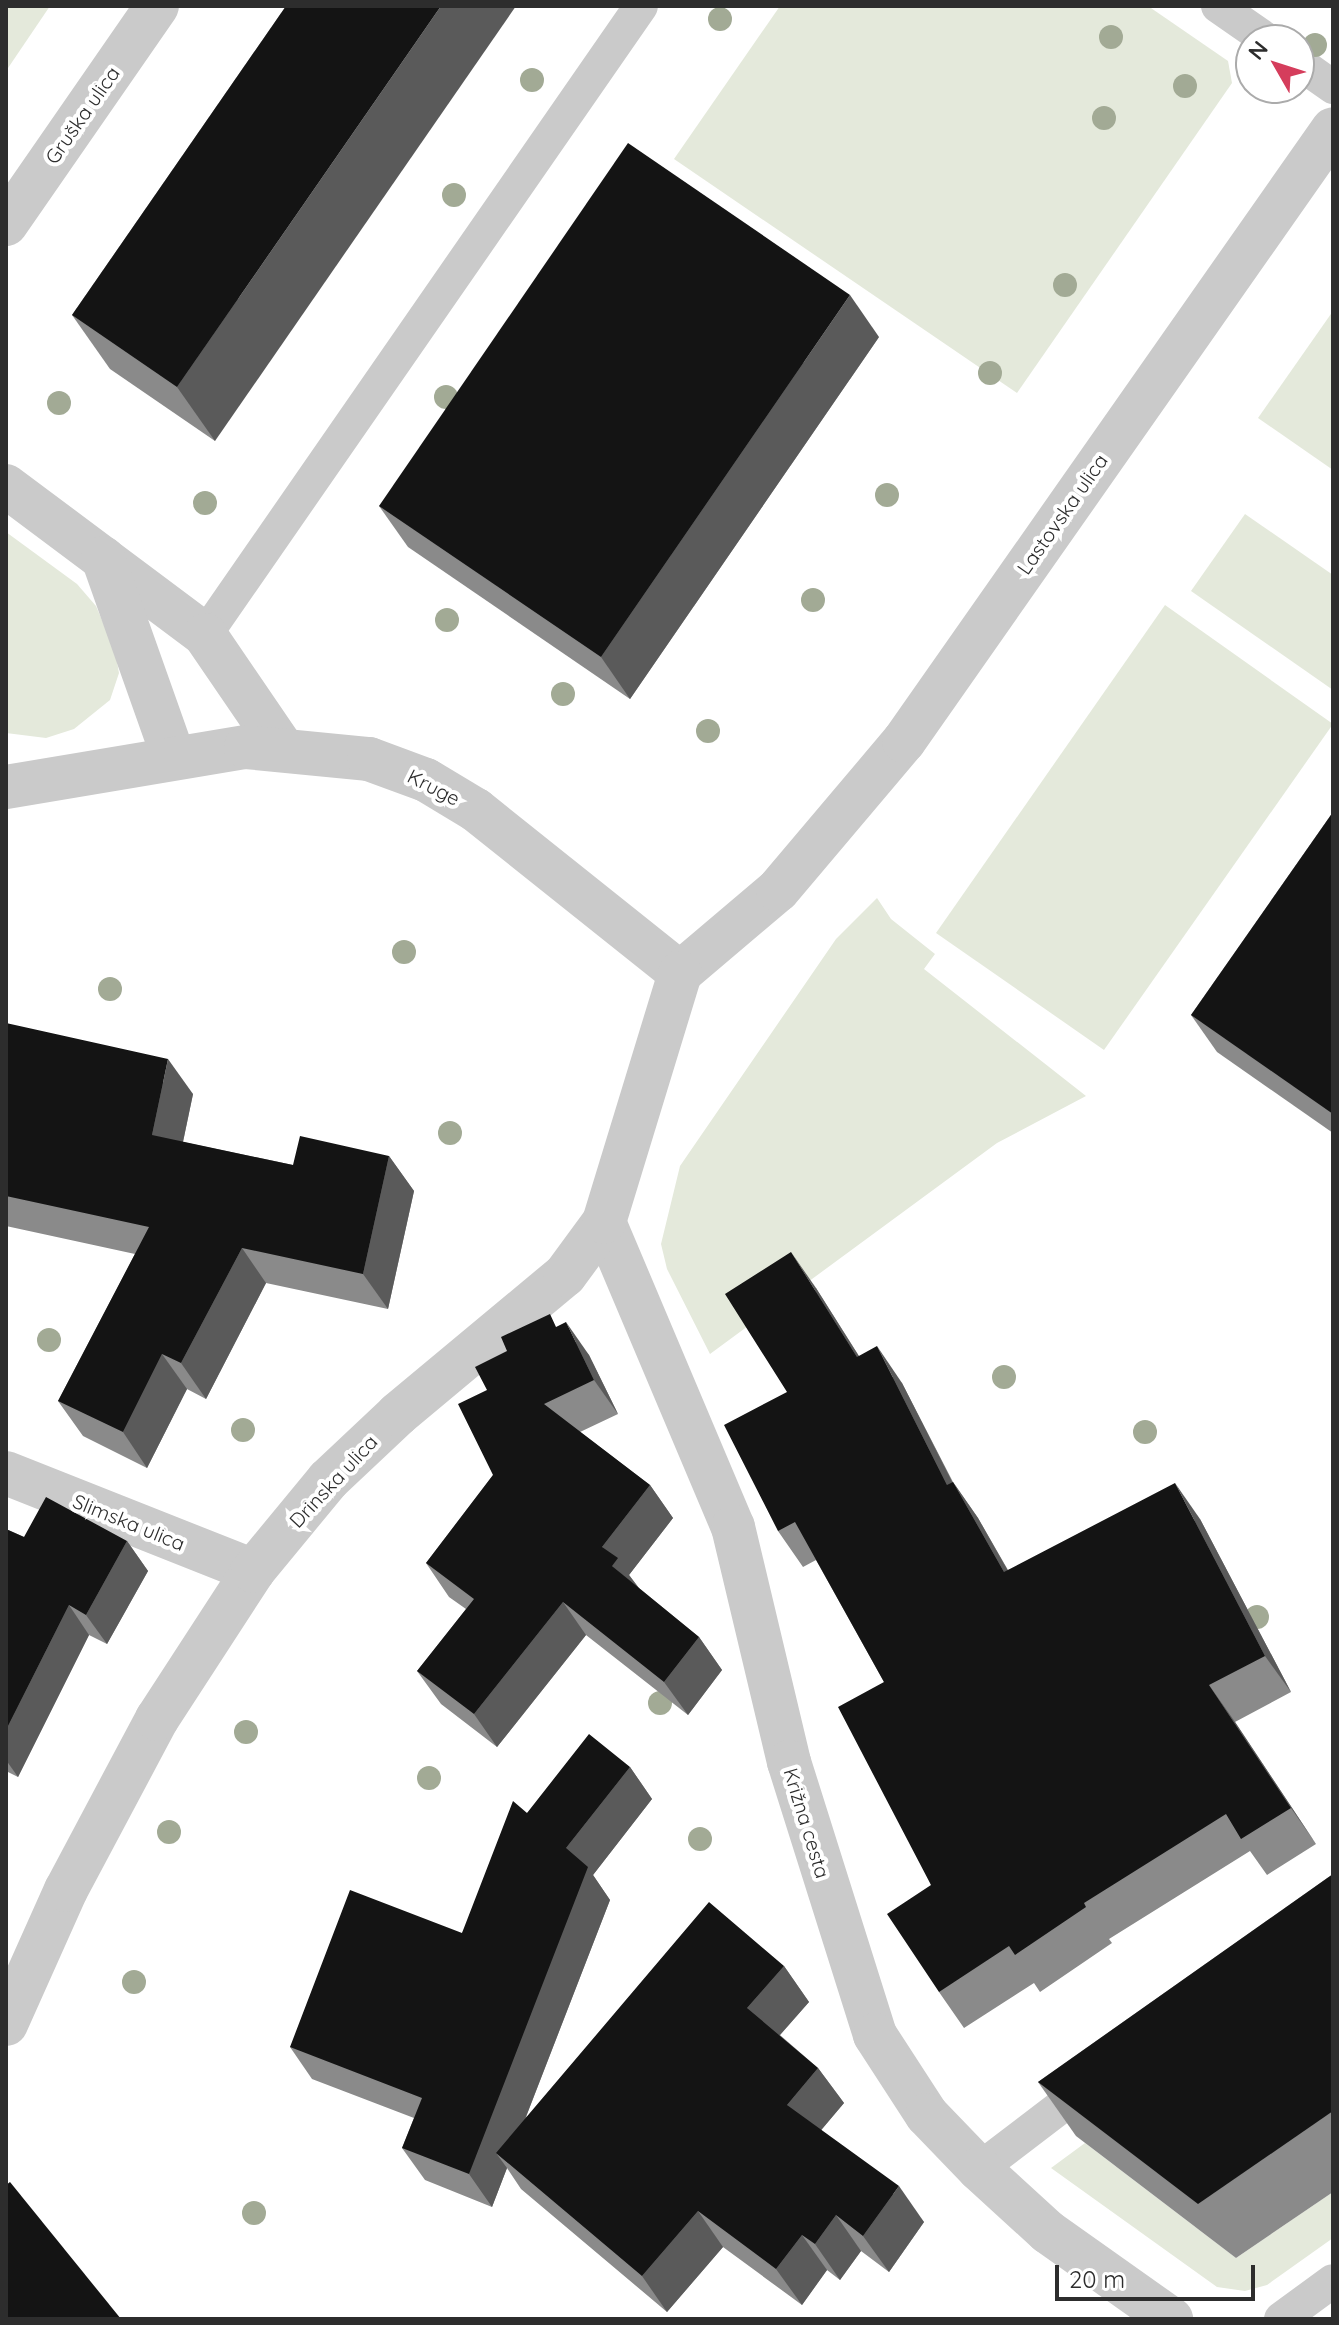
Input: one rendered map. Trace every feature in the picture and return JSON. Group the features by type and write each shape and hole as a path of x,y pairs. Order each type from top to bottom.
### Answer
{"street":[{"name":"Gruška ulica","path":"6,224 157,6"},
{"name":"Lastovska ulica","path":"680,973 778,890 904,741 1333,129"},
{"path":"6,486 205,635 282,748"},
{"path":"103,558 173,756"},
{"name":"Kruge","path":"6,787 173,756 246,747 282,748 369,759 426,780 476,810 680,973"},
{"name":"Drinska ulica","path":"6,2024 66,1890 157,1719 253,1571 328,1480 398,1414 565,1275 604,1222 680,973"},
{"name":"Križna cesta","path":"604,1222 733,1527 789,1762 875,2035 927,2115 979,2169 1048,2232 1171,2319"},
{"name":"Slimska ulica","path":"6,1473 253,1571"}],"lane":[{"path":"205,635 641,6"},
{"path":"1218,6 1244,24"},
{"path":"1315,74 1333,87"},
{"path":"979,2169 1126,2060"},
{"path":"1281,2319 1333,2281"}],"shaded area":[{"path":"6,6 50,6 6,71"},
{"path":"780,6 1148,6 1228,61 1232,83 1017,393 674,159"},
{"path":"1333,311 1333,470 1258,418"},
{"path":"1245,514 1333,575 1333,690 1191,591"},
{"path":"6,532 77,584 96,606 115,651 119,673 110,700 74,729 46,738 6,733"},
{"path":"1165,605 1333,724 1104,1050 936,933"},
{"path":"877,898 891,919 935,954 924,969 1086,1096 997,1143 710,1354 667,1269 661,1244 680,1166 836,939"},
{"path":"1085,2143 1236,2258 1333,2192 1333,2238 1267,2285 1245,2291 1217,2287 1051,2168"}],"building":[{"path":"286,6 441,6 177,387 72,315"},
{"path":"628,143 850,295 601,657 379,506"},
{"path":"1333,812 1333,1114 1191,1015"},
{"path":"6,1023 168,1059 152,1135 293,1165 300,1136 389,1156 363,1274 242,1248 181,1363 162,1354 123,1432 58,1401 149,1227 6,1196"},
{"path":"791,1252 857,1357 877,1346 947,1485 953,1482 1004,1572 1175,1483 1265,1656 1209,1685 1291,1808 1241,1839 1226,1814 1084,1903 1086,1907 1015,1955 1009,1946 939,1992 887,1914 931,1885 838,1707 884,1682 795,1522 778,1531 724,1425 787,1392 725,1294"},
{"path":"550,1314 556,1327 566,1322 594,1380 544,1404 650,1485 602,1547 618,1558 612,1566 699,1637 664,1682 563,1602 474,1714 417,1671 474,1599 426,1563 493,1475 458,1404 487,1390 475,1367 507,1351 501,1337"},
{"path":"46,1497 127,1541 86,1615 69,1605 6,1730 6,1529 24,1537"},
{"path":"589,1734 630,1767 566,1848 588,1867 469,2174 402,2148 422,2098 290,2047 350,1890 462,1933 513,1801 527,1813"},
{"path":"1333,1874 1333,2111 1198,2204 1038,2082"},
{"path":"709,1902 784,1966 747,2008 818,2068 787,2105 899,2186 863,2236 836,2215 815,2244 802,2235 776,2269 698,2211 642,2276 496,2153"},
{"path":"10,2182 121,2319 6,2319 6,2185"}]}
